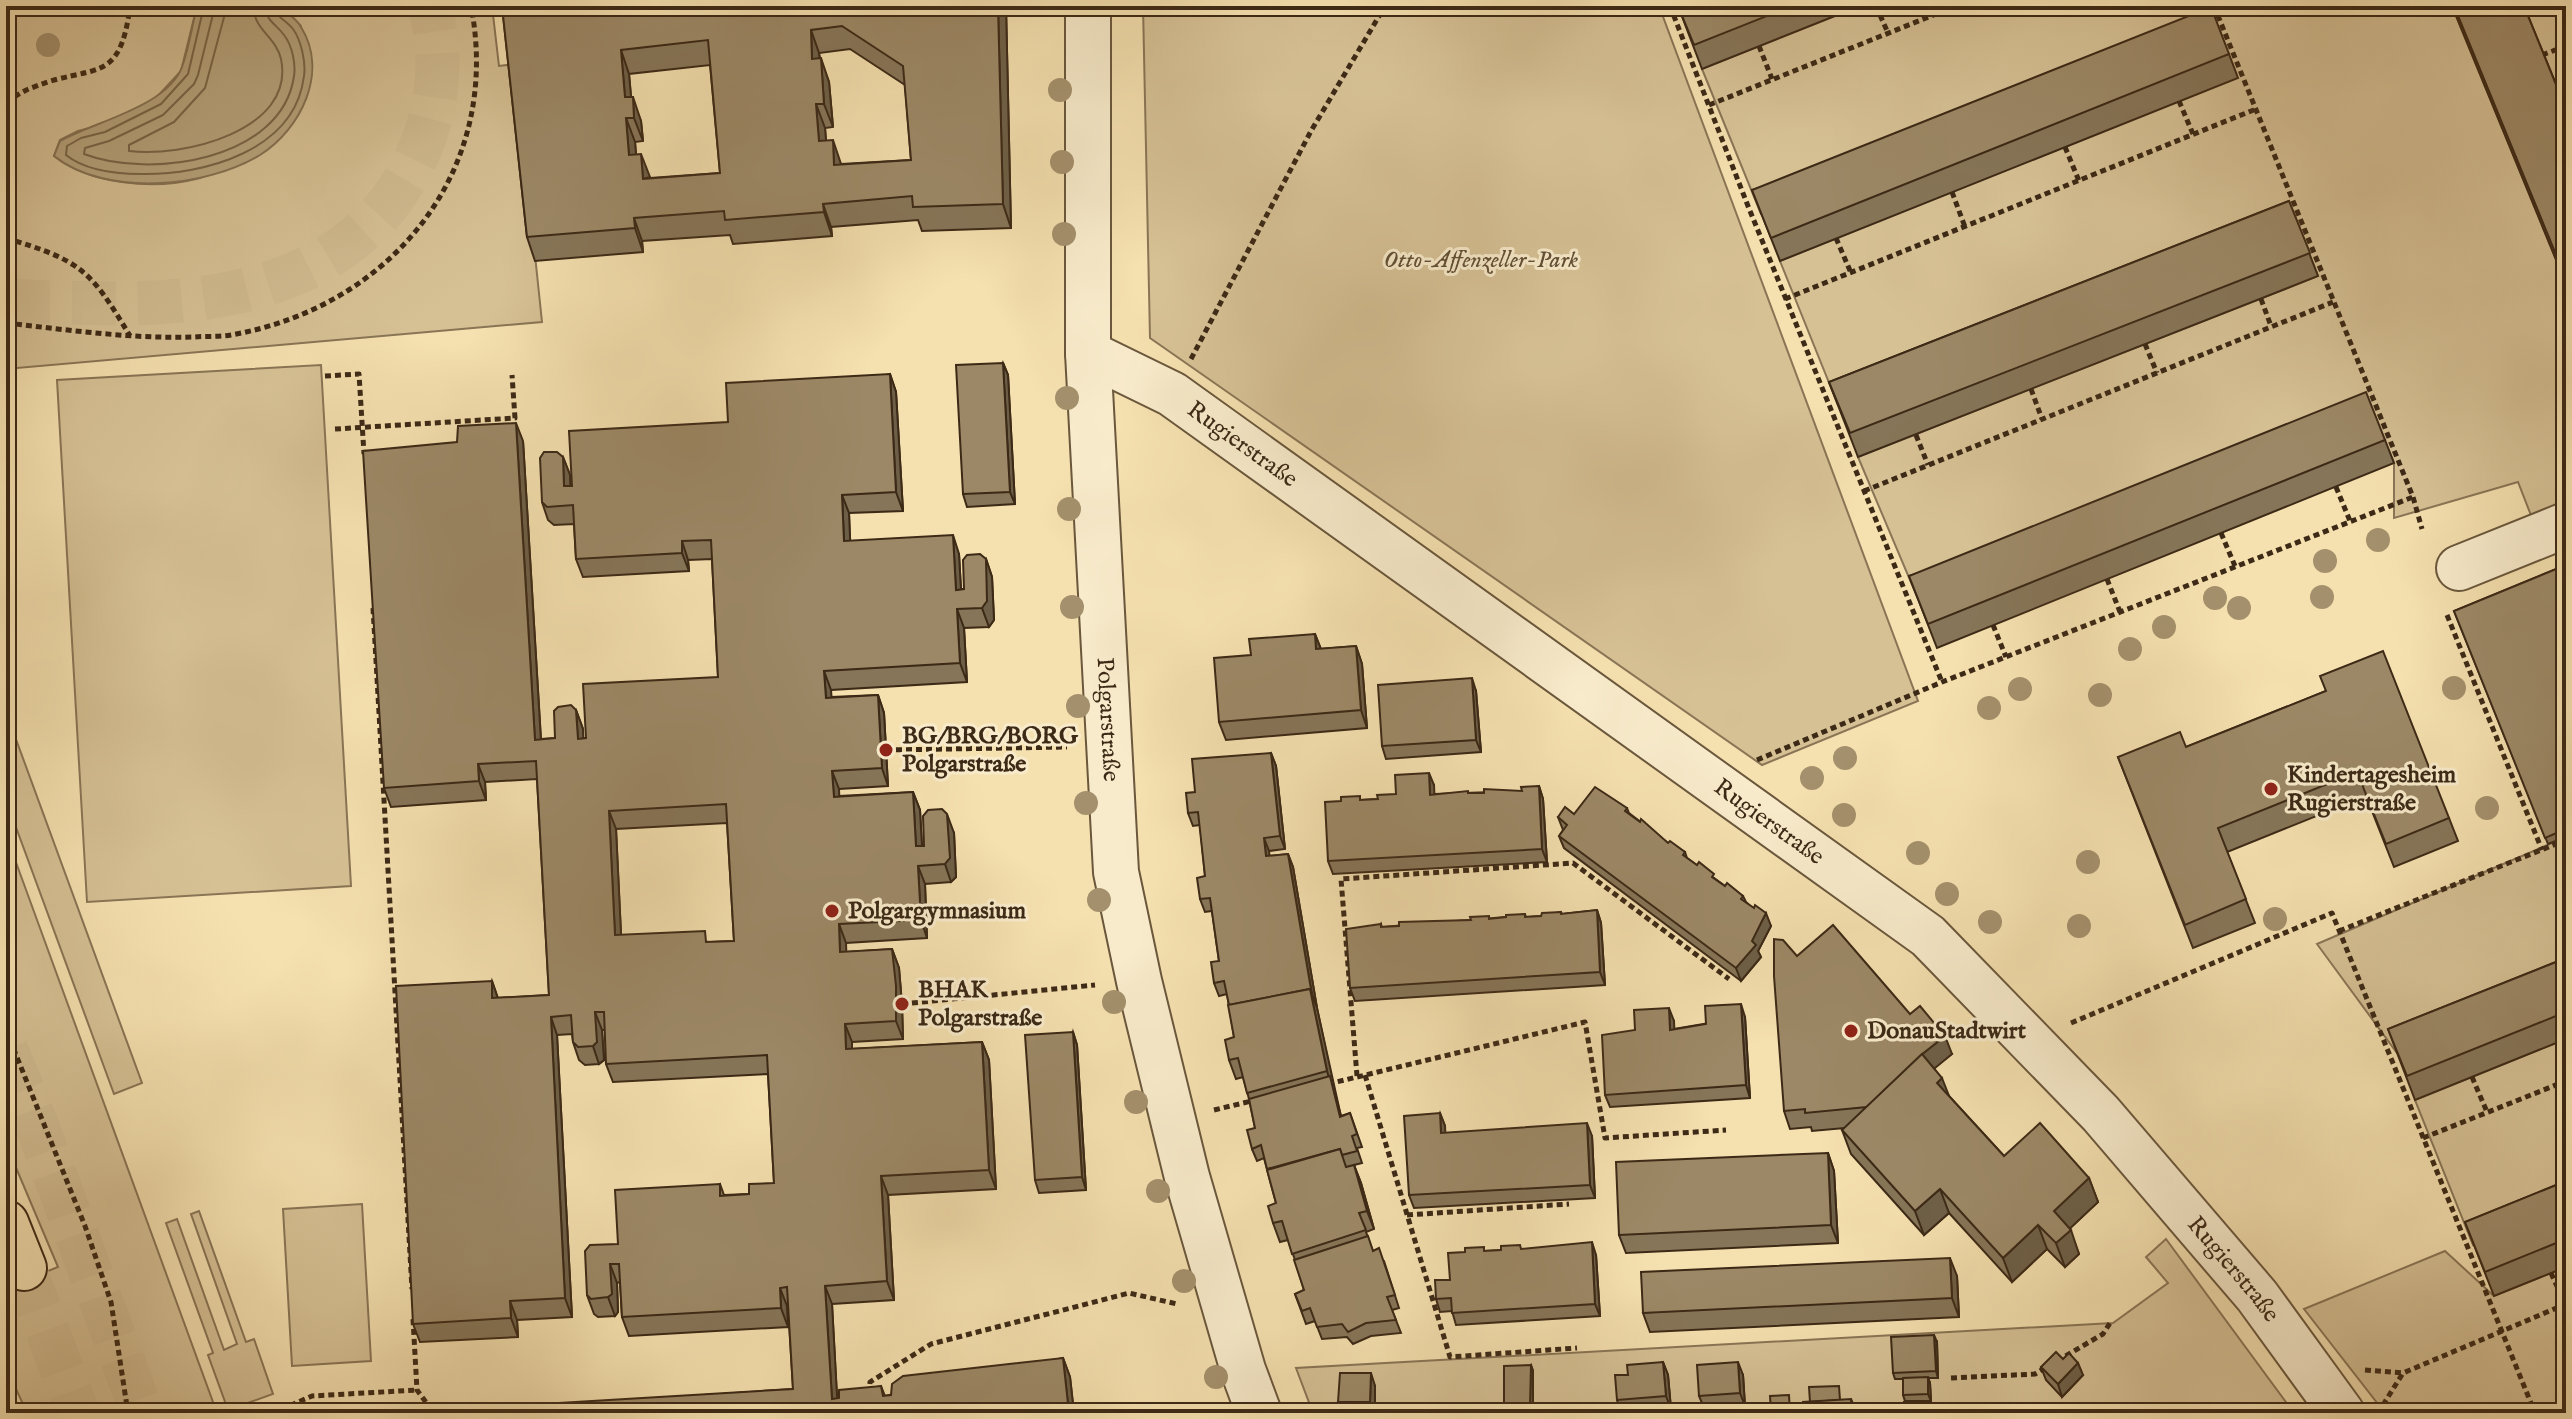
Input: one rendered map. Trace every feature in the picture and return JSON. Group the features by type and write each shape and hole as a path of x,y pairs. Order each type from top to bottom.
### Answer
{"highway":[{"path":"6,1223 24,1268"}],"street":[{"name":"Polgarstraße","path":"1088,6 1088,353 1116,872 1187,1177 1243,1370 1259,1413"},
{"name":"Rugierstraße","path":"1088,353 1172,394 1928,936 2101,1114 2360,1412"},
{"path":"2459,568 2566,525"}],"path":[{"path":"6,102 34,87 102,69 119,52 126,37 130,6"},
{"path":"6,323 130,337 229,335 287,320 357,286 395,256 423,223 449,182 466,136 476,90 477,33 471,6"},
{"path":"1186,366 1311,131 1385,6"},
{"path":"1670,6 1785,299 1942,682"},
{"path":"1876,6 1888,33"},
{"path":"1709,105 1956,6"},
{"path":"2214,6 2413,497 2422,529"},
{"path":"2554,6 2566,34"},
{"path":"1759,46 1772,79"},
{"path":"2542,55 2566,46"},
{"path":"2179,101 2193,134"},
{"path":"1785,299 2256,109"},
{"path":"2065,147 2079,181"},
{"path":"1952,192 1965,227"},
{"path":"6,238 54,252 80,267 104,293 130,337"},
{"path":"1836,238 1851,273"},
{"path":"2261,299 2271,326"},
{"path":"1864,491 2333,302"},
{"path":"2145,344 2157,373"},
{"path":"325,376 359,374 364,459"},
{"path":"335,429 515,418 512,375"},
{"path":"2031,389 2042,419"},
{"path":"1916,435 1928,465"},
{"path":"2336,487 2350,521"},
{"path":"1755,761 1942,682 2413,497"},
{"path":"2221,533 2235,566"},
{"path":"2107,579 2120,612"},
{"path":"372,601 412,1295"},
{"path":"2447,615 2542,850"},
{"path":"1993,625 2006,657"},
{"path":"886,750 1067,747"},
{"path":"2339,931 2566,840"},
{"path":"1357,1076 1341,879 1573,863 1729,979"},
{"path":"2060,1027 2332,913 2535,1413"},
{"path":"902,1004 1095,985"},
{"path":"1319,1086 1585,1022 1605,1138 1726,1130"},
{"path":"6,1030 85,1226 111,1302 128,1413"},
{"path":"1365,1075 1450,1357 1577,1348"},
{"path":"2472,1077 2487,1112"},
{"path":"2423,1138 2566,1081"},
{"path":"1214,1110 1265,1098"},
{"path":"1407,1215 1569,1204"},
{"path":"2360,1412 2403,1373 2565,1304 2551,1273"},
{"path":"867,1407 870,1382 931,1344 1129,1293 1177,1304"},
{"path":"413,1311 417,1390 434,1413"},
{"path":"1951,1378 2035,1374 2103,1334 2110,1323"},
{"path":"2362,1370 2403,1373"},
{"path":"294,1413 289,1406 312,1396 417,1390"}],"green space":[{"path":"6,6 197,6 181,71 155,99 102,125 78,131 60,140 54,156 85,173 103,178 161,184 204,177 260,154 301,26 279,6 492,6 499,66 515,64 542,322 6,369"},
{"name":"Otto-Affenzeller-Park","path":"1143,6 1659,6 1918,701 1762,765 1150,338"},
{"path":"1859,6 2452,6 2566,284 2566,510 2534,523 2518,482 2394,518 2394,463 2374,416 1918,599 1858,457 2318,276 2297,225 1838,405 1780,261 2238,77 1761,214 1702,69"},
{"path":"2522,6 2566,6 2566,114"},
{"path":"321,365 351,886 87,902 57,380"},
{"path":"6,712 142,1083 114,1094 6,800"},
{"path":"6,835 217,1413 27,1413 6,1367 6,1288 58,1267 6,1144"},
{"path":"2566,837 2566,985 2397,1053 2317,944"},
{"path":"2566,1039 2566,1208 2473,1245 2415,1100"},
{"path":"362,1204 371,1361 292,1366 283,1209"},
{"path":"199,1211 246,1342 254,1339 273,1394 228,1410 208,1355 213,1353 166,1223 177,1219 224,1350 237,1344 191,1214"},
{"path":"2166,1239 2294,1413 1313,1413 1296,1368 2113,1323 2168,1283 2146,1257"},
{"path":"2445,1251 2494,1296 2566,1267 2566,1413 2385,1413 2304,1309"}],"water":[{"path":"197,6 279,6 299,24 309,44 311,80 298,115 275,144 260,155 212,175 156,183 100,178 54,156 60,141 146,103 174,81 182,67"}],"building":[{"path":"502,6 998,6 1003,204 913,207 912,196 823,204 824,212 725,220 724,211 634,218 635,228 527,237","holes":["842,26 903,66 911,160 834,165 833,140 819,141 816,104 824,104 821,58 812,59 811,30","708,40 720,173 643,179 641,154 629,155 626,118 634,118 633,97 625,97 621,50"]},
{"path":"1678,6 1792,6 1694,45"},
{"path":"2454,6 2524,6 2566,109 2566,279"},
{"path":"2211,7 2229,54 1771,238 1752,190"},
{"path":"2289,201 2310,253 1850,433 1829,382"},
{"path":"1003,363 1010,492 963,494 956,365"},
{"name":"Polgargymnasium","path":"890,374 896,492 842,495 844,541 953,535 956,590 964,589 963,560 967,555 980,554 986,559 987,601 982,608 957,609 960,663 824,671 826,698 878,695 882,768 832,771 834,797 913,792 916,846 924,846 923,816 928,810 942,809 947,814 950,858 945,864 918,866 921,920 839,924 840,952 892,949 896,986 896,1021 845,1024 846,1049 982,1042 989,1170 881,1176 887,1281 825,1286 832,1399 839,1398 839,1390 881,1386 883,1396 891,1395 892,1384 903,1376 1063,1358 1069,1413 440,1413 440,1410 793,1389 787,1287 780,1288 781,1308 622,1317 619,1264 610,1264 612,1294 591,1299 587,1295 585,1251 590,1245 618,1244 615,1190 720,1184 720,1196 749,1194 749,1184 774,1183 767,1055 606,1064 604,1012 595,1012 597,1042 593,1046 578,1047 573,1042 571,1015 551,1017 565,1298 510,1301 511,1318 413,1324 396,986 492,981 492,998 549,995 536,761 478,764 479,781 384,788 363,451 457,442 458,426 516,423 535,740 555,738 554,711 558,707 571,705 576,710 578,739 586,738 583,684 718,677 711,540 682,541 682,553 576,559 573,505 547,507 542,502 540,458 544,452 557,452 563,457 564,486 572,486 569,431 728,422 726,383","holes":["726,804 734,941 706,942 705,931 615,935 609,811"]},
{"path":"2366,392 2385,440 1928,624 1909,576"},
{"path":"2566,565 2566,829 2545,838 2454,611"},
{"path":"1315,634 1316,649 1356,646 1361,710 1219,722 1214,658 1251,655 1249,639"},
{"path":"2383,651 2449,818 2386,844 2357,772 2218,828 2246,899 2185,925 2118,757 2180,732 2186,747 2326,691 2320,676"},
{"path":"1472,678 1476,740 1382,746 1378,685"},
{"path":"1271,753 1280,836 1264,838 1266,856 1288,854 1312,995 1310,989 1229,1005 1224,981 1214,983 1211,962 1219,961 1210,898 1200,899 1197,878 1205,876 1198,812 1188,813 1186,793 1195,792 1192,759"},
{"path":"1429,773 1430,795 1468,791 1484,793 1484,789 1522,791 1521,787 1539,786 1542,849 1328,861 1325,802 1341,801 1341,797 1360,796 1360,800 1396,794 1395,775"},
{"path":"1595,787 1627,808 1625,811 1640,822 1641,819 1668,843 1670,841 1685,852 1683,855 1697,865 1699,862 1714,874 1712,877 1725,886 1727,883 1743,896 1741,899 1766,913 1752,941 1756,945 1736,968 1559,836 1567,825 1558,817 1565,807 1574,814"},
{"path":"1597,910 1600,972 1350,988 1346,929 1381,924 1381,927 1399,926 1399,922 1471,920 1470,917 1489,916 1489,919 1525,914 1525,917"},
{"path":"1833,925 1910,1014 1920,1006 1945,1036 1867,1107 1805,1113 1805,1109 1784,1111 1774,939 1783,940 1797,956"},
{"path":"2566,958 2566,1012 2407,1076 2388,1029"},
{"path":"1310,989 1327,1071 1247,1093 1238,1058 1229,1060 1225,1040 1234,1037 1228,1005"},
{"path":"1741,1004 1746,1085 1605,1095 1602,1035 1635,1030 1634,1010 1669,1008 1670,1030 1706,1024 1705,1006"},
{"path":"1073,1032 1082,1177 1035,1180 1025,1035"},
{"path":"1922,1054 1942,1078 1937,1083 2004,1156 2040,1123 2089,1178 2054,1211 2071,1230 2056,1243 2038,1225 2003,1258 1940,1189 1915,1211 1842,1130"},
{"path":"1330,1076 1340,1117 1350,1113 1357,1134 1352,1136 1357,1151 1342,1155 1340,1149 1267,1169 1261,1145 1252,1149 1247,1130 1255,1128 1249,1099"},
{"path":"1440,1113 1441,1133 1587,1123 1590,1185 1409,1195 1404,1116"},
{"path":"1340,1149 1346,1167 1354,1165 1367,1211 1359,1213 1366,1230 1292,1254 1282,1221 1273,1223 1268,1206 1276,1203 1267,1170"},
{"path":"1828,1153 1831,1225 1619,1235 1616,1162"},
{"path":"2566,1181 2566,1239 2485,1272 2465,1222"},
{"path":"1368,1236 1373,1251 1379,1248 1395,1295 1387,1297 1396,1320 1366,1323 1348,1332 1342,1324 1317,1327 1310,1308 1302,1311 1295,1294 1304,1290 1294,1260"},
{"path":"1592,1242 1595,1304 1452,1313 1451,1298 1436,1299 1435,1280 1450,1280 1448,1253 1465,1252 1465,1248 1484,1247 1484,1251 1501,1250 1501,1246 1520,1245 1521,1249"},
{"path":"1950,1258 1952,1298 1643,1313 1641,1272"},
{"path":"1934,1335 1936,1371 1893,1373 1891,1337"},
{"path":"2056,1352 2063,1359 2069,1353 2078,1363 2058,1384 2041,1367"},
{"path":"1663,1362 1666,1396 1617,1400 1615,1375 1628,1375 1627,1365"},
{"path":"1738,1362 1740,1393 1699,1396 1697,1365"},
{"path":"1531,1365 1530,1405 1504,1406 1504,1366"},
{"path":"1340,1373 1371,1373 1370,1402 1338,1402"},
{"path":"1928,1377 1928,1394 1903,1395 1903,1378"},
{"path":"1839,1386 1840,1400 1810,1402 1809,1387"},
{"path":"1789,1395 1790,1413 1766,1413 1771,1411 1770,1396"},
{"path":"1851,1399 1852,1413 1803,1413 1803,1402"},
{"path":"1923,1401 1924,1412 1905,1413 1904,1402"},
{"path":"2566,1405 2566,1413 2546,1413"}],"tunnel":[{"path":"6,299 91,303 188,300 236,292 281,279 323,260 361,233 393,198 418,154 431,118 437,81 437,44 430,6"},
{"path":"6,1050 28,1101 142,1413"},
{"path":"24,1268 78,1413"}],"place":[{"name":"BG/BRG/BORG Polgarstraße","path":"886,750"},
{"name":"Kindertagesheim Rugierstraße","path":"2271,789"},
{"name":"Polgargymnasium","path":"832,911"},
{"name":"BHAK Polgarstraße","path":"902,1004"},
{"name":"DonauStadtwirt","path":"1851,1031"}]}
